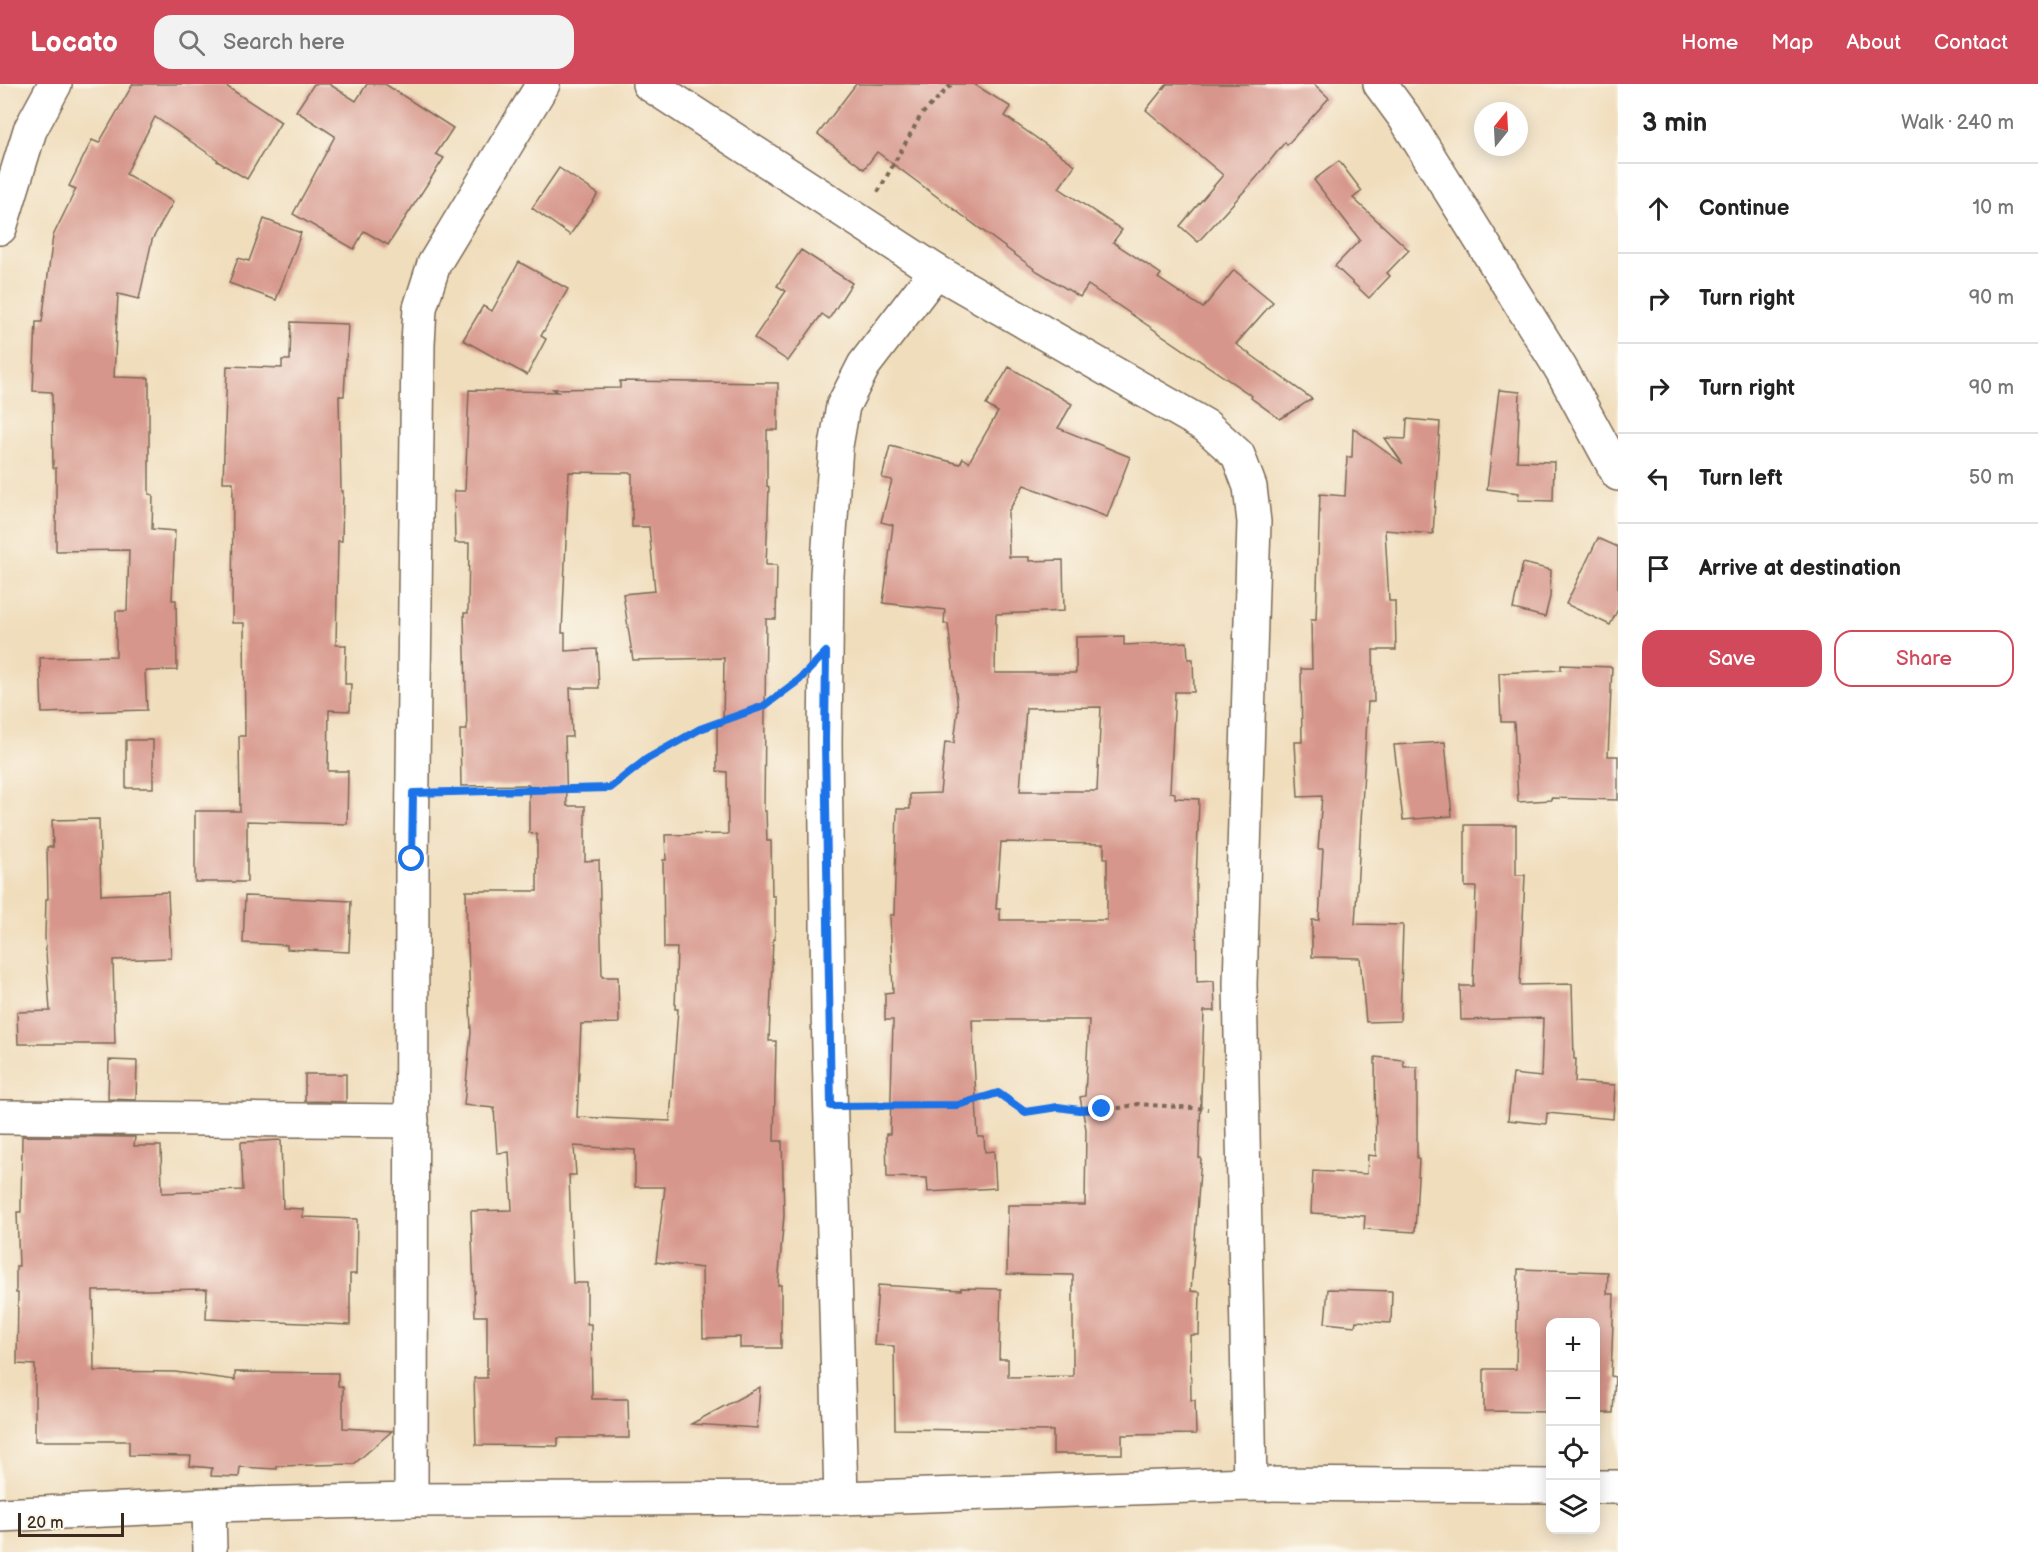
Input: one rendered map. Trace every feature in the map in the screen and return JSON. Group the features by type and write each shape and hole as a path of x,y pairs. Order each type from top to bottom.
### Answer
{"street":[{"path":"0,228 30,130 55,84"},
{"path":"411,1500 413,793 420,308 434,264 543,84"},
{"path":"649,84 936,271 1206,426 1238,455 1250,487 1254,522 1240,984 1250,1484"},
{"path":"1380,84 1405,118 1561,369 1618,474"},
{"path":"842,1498 831,1106 825,742 827,575 836,446 843,406 864,365 936,271"},
{"path":"0,1117 412,1121"},
{"path":"0,1515 209,1505 411,1500 842,1498 1250,1484 1546,1486"},
{"path":"1600,1486 1618,1487"},
{"path":"209,1505 210,1552"}],"path":[{"path":"862,223 921,115 952,84"},
{"path":"413,793 610,788 647,759 700,729 764,706 799,680 826,652"},
{"path":"831,1106 958,1105 998,1093 1025,1112 1058,1107 1079,1110 1120,1108 1137,1104 1204,1109 1242,1109"}],"building":[{"path":"133,84 223,84 281,122 247,179 217,161 155,117 126,174 173,202 152,240 139,299 118,294 114,377 149,378 149,494 153,495 152,529 175,531 172,600 176,600 177,670 145,671 147,710 42,713 40,658 116,656 116,611 127,611 129,550 56,551 56,468 53,468 52,392 33,391 36,322 42,322 53,236 76,189 69,186 92,140 99,143"},
{"path":"314,84 329,84 356,101 367,84 385,84 453,128 436,154 444,158 388,245 364,231 354,249 293,214 335,136 296,111"},
{"path":"856,84 974,84 1011,107 1005,116 1075,165 1059,188 1122,230 1113,242 1161,274 1158,278 1203,308 1234,270 1273,302 1236,344 1312,399 1280,419 1251,398 1252,396 1088,285 1080,297 1037,271 877,152 864,169 818,134"},
{"path":"1167,84 1314,84 1329,98 1287,145 1285,142 1257,177 1198,242 1180,226 1223,175 1146,110"},
{"path":"1339,161 1362,191 1353,198 1409,250 1387,273 1390,276 1369,298 1335,266 1360,240 1314,180"},
{"path":"559,168 598,194 570,235 532,208"},
{"path":"264,219 301,233 276,300 229,283 238,258 249,261"},
{"path":"801,250 852,283 829,319 822,314 788,361 754,338 786,291 777,286"},
{"path":"519,262 568,289 541,336 546,339 527,375 463,340 483,306 492,311"},
{"path":"291,322 348,324 344,396 339,396 341,491 343,491 342,541 338,541 336,645 346,645 345,684 351,684 350,711 329,710 328,771 348,771 347,824 247,821 247,882 195,882 195,811 240,811 239,736 245,736 244,623 232,623 233,482 223,482 227,366 282,368 282,360 290,360"},
{"path":"1009,367 1072,404 1058,428 1130,457 1107,517 1024,485 1008,512 1009,557 1029,557 1029,561 1063,560 1064,611 996,614 995,673 1076,673 1076,637 1124,636 1124,645 1187,642 1188,659 1193,659 1194,692 1175,692 1170,792 1175,793 1175,798 1199,799 1196,884 1197,982 1214,981 1215,1011 1204,1011 1199,1158 1201,1158 1191,1291 1200,1292 1199,1335 1190,1335 1191,1400 1195,1400 1196,1434 1122,1435 1122,1454 1053,1454 1053,1431 895,1429 894,1346 874,1345 878,1285 961,1290 961,1288 1001,1289 999,1359 1008,1359 1008,1377 1073,1376 1073,1275 1007,1274 1008,1205 1085,1205 1086,1129 1080,1097 1085,1096 1089,1020 972,1020 978,1137 984,1137 985,1152 994,1151 996,1188 928,1192 927,1178 887,1177 886,1134 890,1134 893,1020 885,1020 885,993 893,992 890,915 894,915 897,809 910,809 910,794 940,793 945,742 954,743 958,709 948,624 944,624 945,610 883,603 893,525 881,522 892,480 882,478 890,446 960,464 963,458 969,462 998,412 986,405","holes":["1101,707 1097,791 1020,791 1026,708","1001,842 1104,844 1104,858 1107,858 1107,920 1000,920 1000,909 996,909"]},
{"path":"620,381 778,383 778,430 767,430 767,486 769,487 766,565 777,565 776,619 766,619 764,811 766,811 767,841 771,841 772,896 775,896 769,1041 776,1041 774,1141 782,1141 784,1215 778,1285 781,1285 781,1348 740,1348 740,1337 703,1338 702,1268 656,1262 665,1187 635,1187 635,1150 574,1146 576,1175 569,1175 573,1283 587,1283 587,1324 591,1324 592,1399 628,1399 629,1438 558,1438 558,1446 476,1445 474,1378 487,1378 487,1316 475,1316 471,1211 512,1210 509,1152 497,1153 494,1108 464,1105 471,1032 466,891 537,891 537,834 529,833 529,785 461,786 460,730 467,730 464,613 468,613 469,543 455,543 454,491 465,491 469,390 558,392 553,389 620,388","holes":["569,472 632,473 632,527 649,527 655,591 623,594 633,660 724,658 723,725 717,725 717,771 727,772 728,834 665,835 664,948 677,948 675,1009 678,1009 670,1121 577,1117 581,1024 619,1023 618,977 602,977 599,860 585,861 585,806 567,806 565,737 572,737 570,688 599,688 597,649 565,651 565,633 562,633"]},
{"path":"1499,390 1520,392 1517,461 1554,462 1553,501 1518,500 1519,493 1487,489"},
{"path":"1407,419 1440,422 1433,534 1385,530 1389,601 1395,601 1396,650 1373,650 1374,702 1368,702 1355,924 1403,925 1400,1021 1366,1022 1360,958 1312,957 1312,920 1319,920 1323,849 1318,849 1322,796 1298,797 1295,742 1302,742 1301,669 1312,669 1311,620 1316,620 1320,494 1345,496 1347,457 1352,457 1353,428 1403,464 1385,438 1406,439"},
{"path":"1598,538 1618,547 1618,609 1610,625 1566,604"},
{"path":"1523,563 1551,570 1550,597 1545,617 1513,609"},
{"path":"1561,665 1612,667 1608,756 1618,756 1618,800 1551,798 1551,800 1518,802 1514,722 1501,722 1499,673 1561,670"},
{"path":"126,740 153,740 153,788 126,788"},
{"path":"1445,742 1452,816 1403,820 1394,745"},
{"path":"99,819 101,895 168,892 171,958 113,960 115,1044 18,1044 17,1012 50,1011 45,937 46,899 48,899 47,847 53,847 52,820"},
{"path":"1465,825 1516,825 1516,875 1525,875 1520,985 1572,984 1575,1082 1615,1085 1613,1119 1547,1113 1546,1124 1508,1120 1513,1074 1541,1077 1543,1018 1461,1020 1460,986 1473,986 1476,887 1465,887"},
{"path":"245,896 351,901 349,952 287,949 287,945 243,943"},
{"path":"1375,1057 1403,1060 1404,1067 1417,1067 1417,1158 1419,1159 1415,1232 1364,1229 1365,1216 1311,1213 1313,1171 1367,1174 1368,1155 1376,1156"},
{"path":"109,1060 137,1061 136,1100 108,1099"},
{"path":"305,1074 346,1074 346,1102 305,1101"},
{"path":"22,1136 135,1137 134,1146 161,1146 162,1193 243,1190 241,1142 281,1140 283,1208 303,1209 303,1217 357,1219 356,1274 350,1274 350,1325 206,1319 207,1289 93,1291 94,1371 175,1372 235,1380 235,1372 338,1373 338,1386 343,1387 343,1428 392,1431 354,1464 277,1466 277,1469 240,1467 239,1477 211,1476 212,1468 190,1466 191,1456 129,1455 129,1441 35,1441 35,1365 17,1364 16,1266 19,1266 17,1212 21,1212"},
{"path":"1518,1269 1608,1272 1607,1294 1614,1294 1611,1376 1615,1377 1613,1413 1600,1413 1600,1318 1546,1318 1546,1412 1484,1411 1484,1369 1516,1369"},
{"path":"1328,1289 1392,1291 1391,1323 1356,1321 1355,1326 1325,1323"},
{"path":"760,1387 757,1428 691,1424"}],"route":[{"path":"412,859 413,793 610,788 647,759 700,729 764,706 799,680 826,652 825,742 831,1106 958,1105 998,1093 1025,1112 1058,1107 1079,1110 1102,1109"}]}
